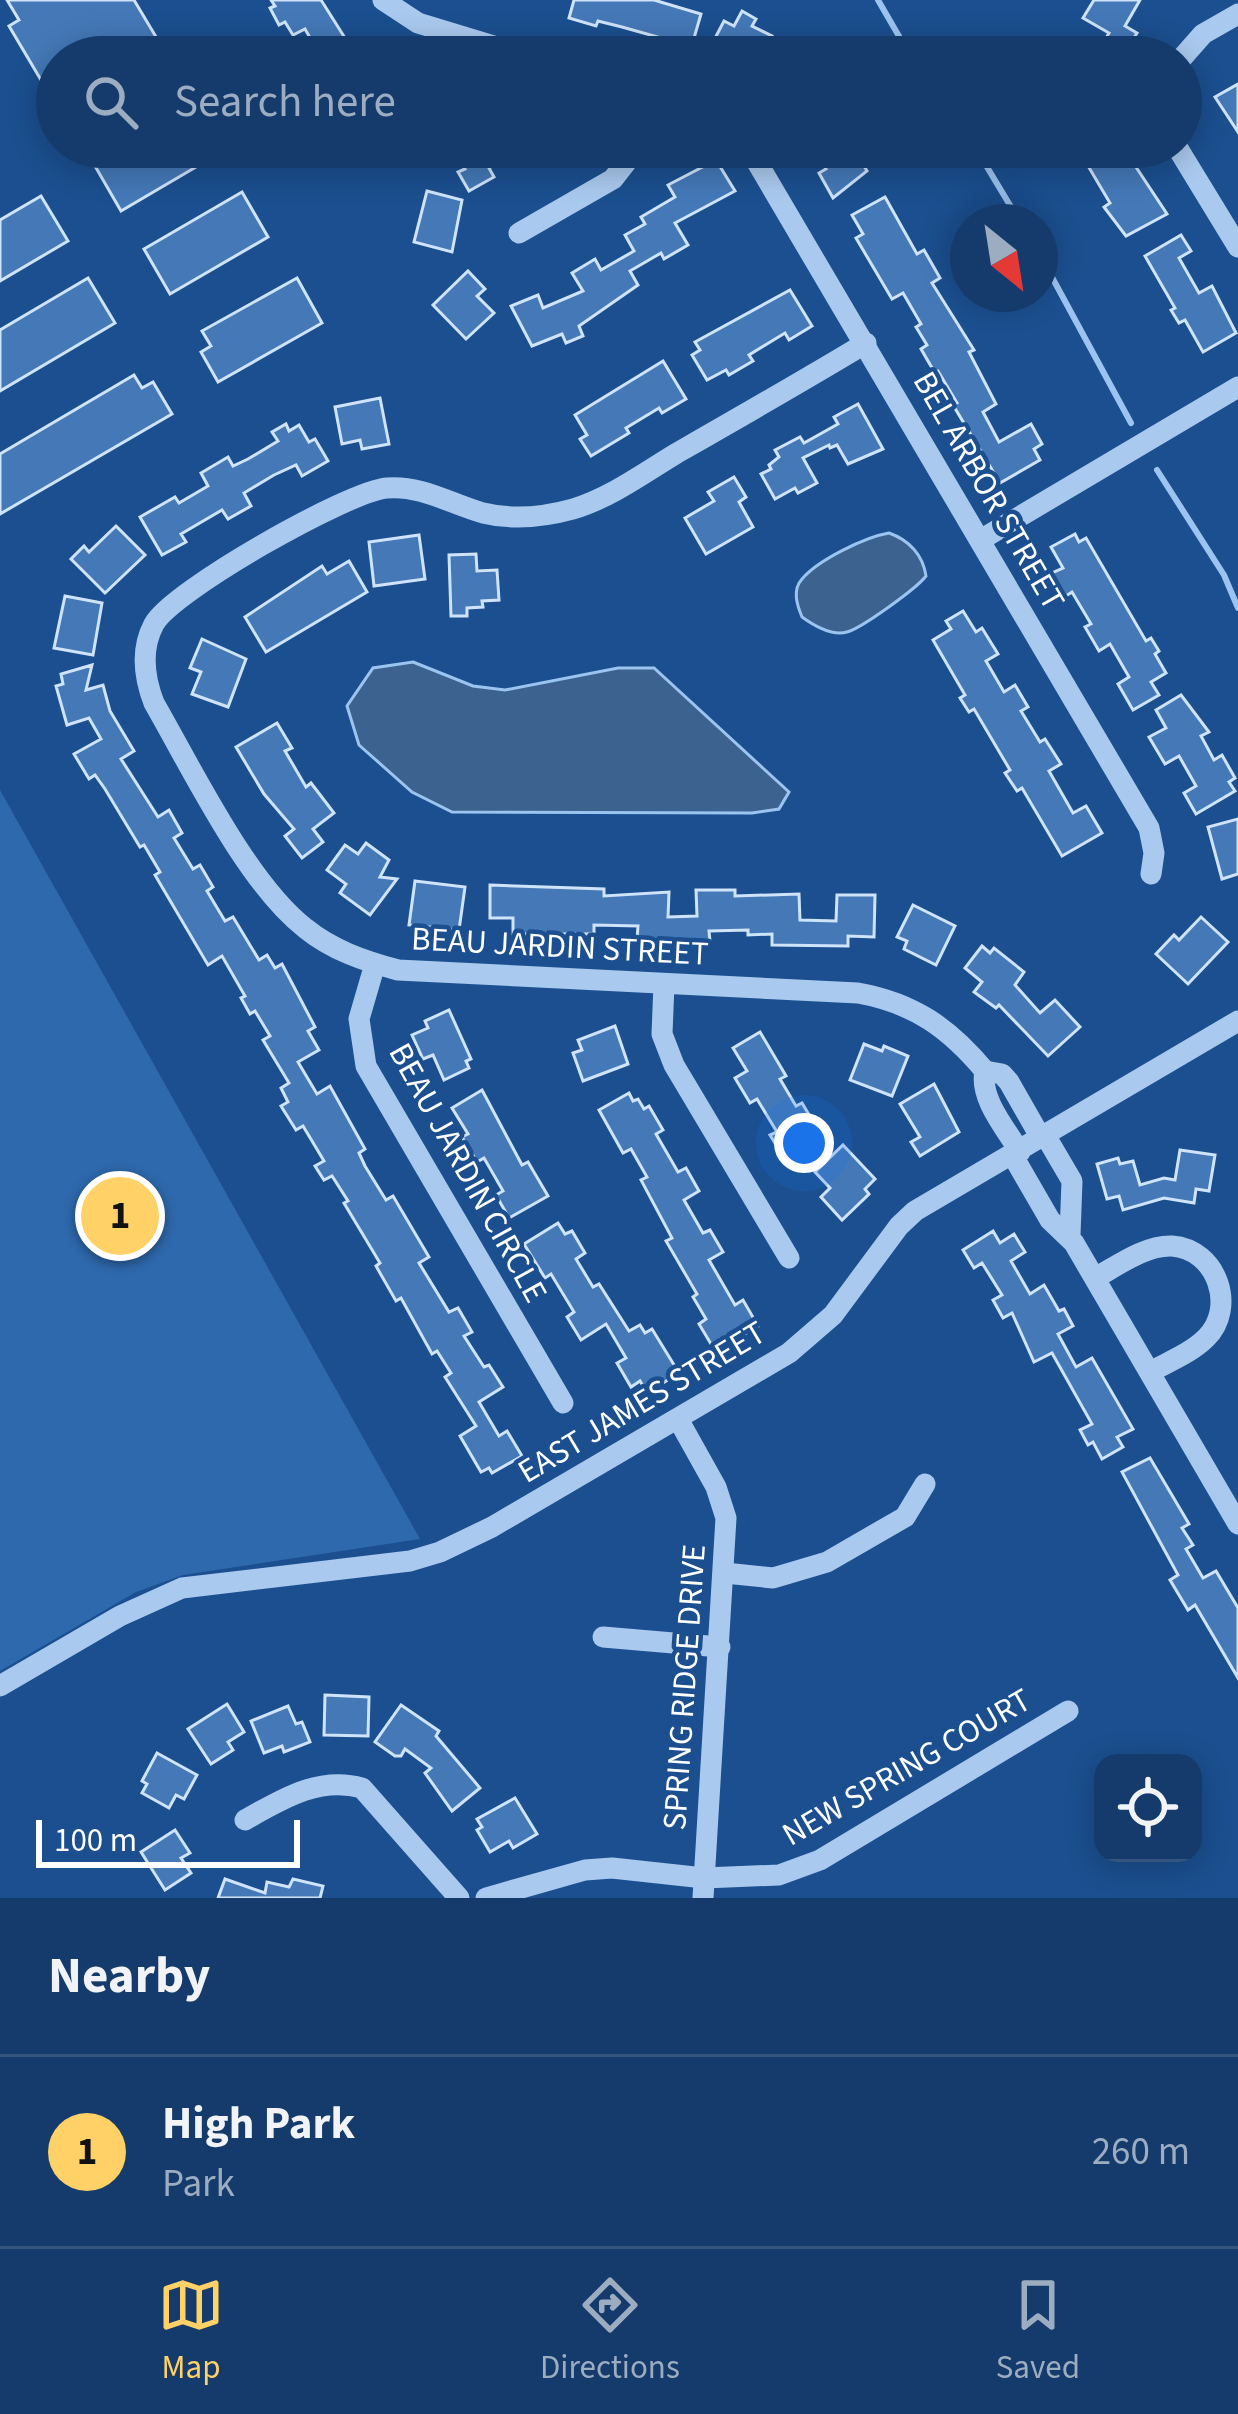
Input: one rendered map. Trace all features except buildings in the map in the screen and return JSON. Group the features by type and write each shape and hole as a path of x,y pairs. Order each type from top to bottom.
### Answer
{"street":[{"path":"383,0 418,23 460,36"},
{"path":"1201,36 1238,14"},
{"path":"519,233 613,178 621,168"},
{"name":"BEL ARBOR STREET","path":"761,168 1149,828 1154,853 1151,874"},
{"path":"1190,168 1238,247"},
{"name":"BEAU JARDIN STREET","path":"866,344 578,507 509,517 404,488 368,491 331,508 165,609 147,642 146,682 261,883 308,931 375,964 443,974 885,998 912,1007 939,1023 985,1071 1002,1074 1009,1082 1072,1181 1070,1235"},
{"path":"982,539 1238,387"},
{"name":"BEAU JARDIN CIRCLE","path":"375,964 358,1018 366,1066 563,1403"},
{"path":"664,984 662,1034 674,1065 789,1258"},
{"name":"EAST JAMES STREET","path":"0,1686 120,1616 182,1588 410,1561 492,1528 761,1371 813,1335 915,1211 1238,1021"},
{"path":"985,1071 982,1083 990,1102 1050,1220 1070,1235 1238,1524"},
{"path":"1095,1278 1147,1251 1172,1246 1193,1253 1217,1276 1219,1317 1208,1336 1150,1372"},
{"name":"SPRING RIDGE DRIVE","path":"678,1419 716,1487 726,1518 704,1888"},
{"path":"724,1573 773,1578 827,1562 905,1517 925,1484"},
{"path":"604,1637 720,1647"},
{"name":"NEW SPRING COURT","path":"486,1898 585,1870 612,1868 704,1888 779,1875 820,1860 1068,1711"},
{"path":"244,1820 292,1794 324,1784 362,1788 459,1898"}],"shaded area":[{"path":"889,533 918,555 926,576 921,582 847,632 829,631 802,617 796,593 809,572 842,550"},
{"path":"413,662 473,686 505,690 618,668 654,668 789,792 779,809 752,813 452,812 412,792 359,745 347,706 373,668"},
{"path":"0,790 420,1539 183,1575 136,1592 0,1671"}],"waterway":[{"path":"878,0 899,36"},
{"path":"988,168 1009,204"},
{"path":"1058,288 1131,423"},
{"path":"1157,470 1224,575 1238,608"}],"place":[{"name":"High Park","path":"120,1216"}]}
